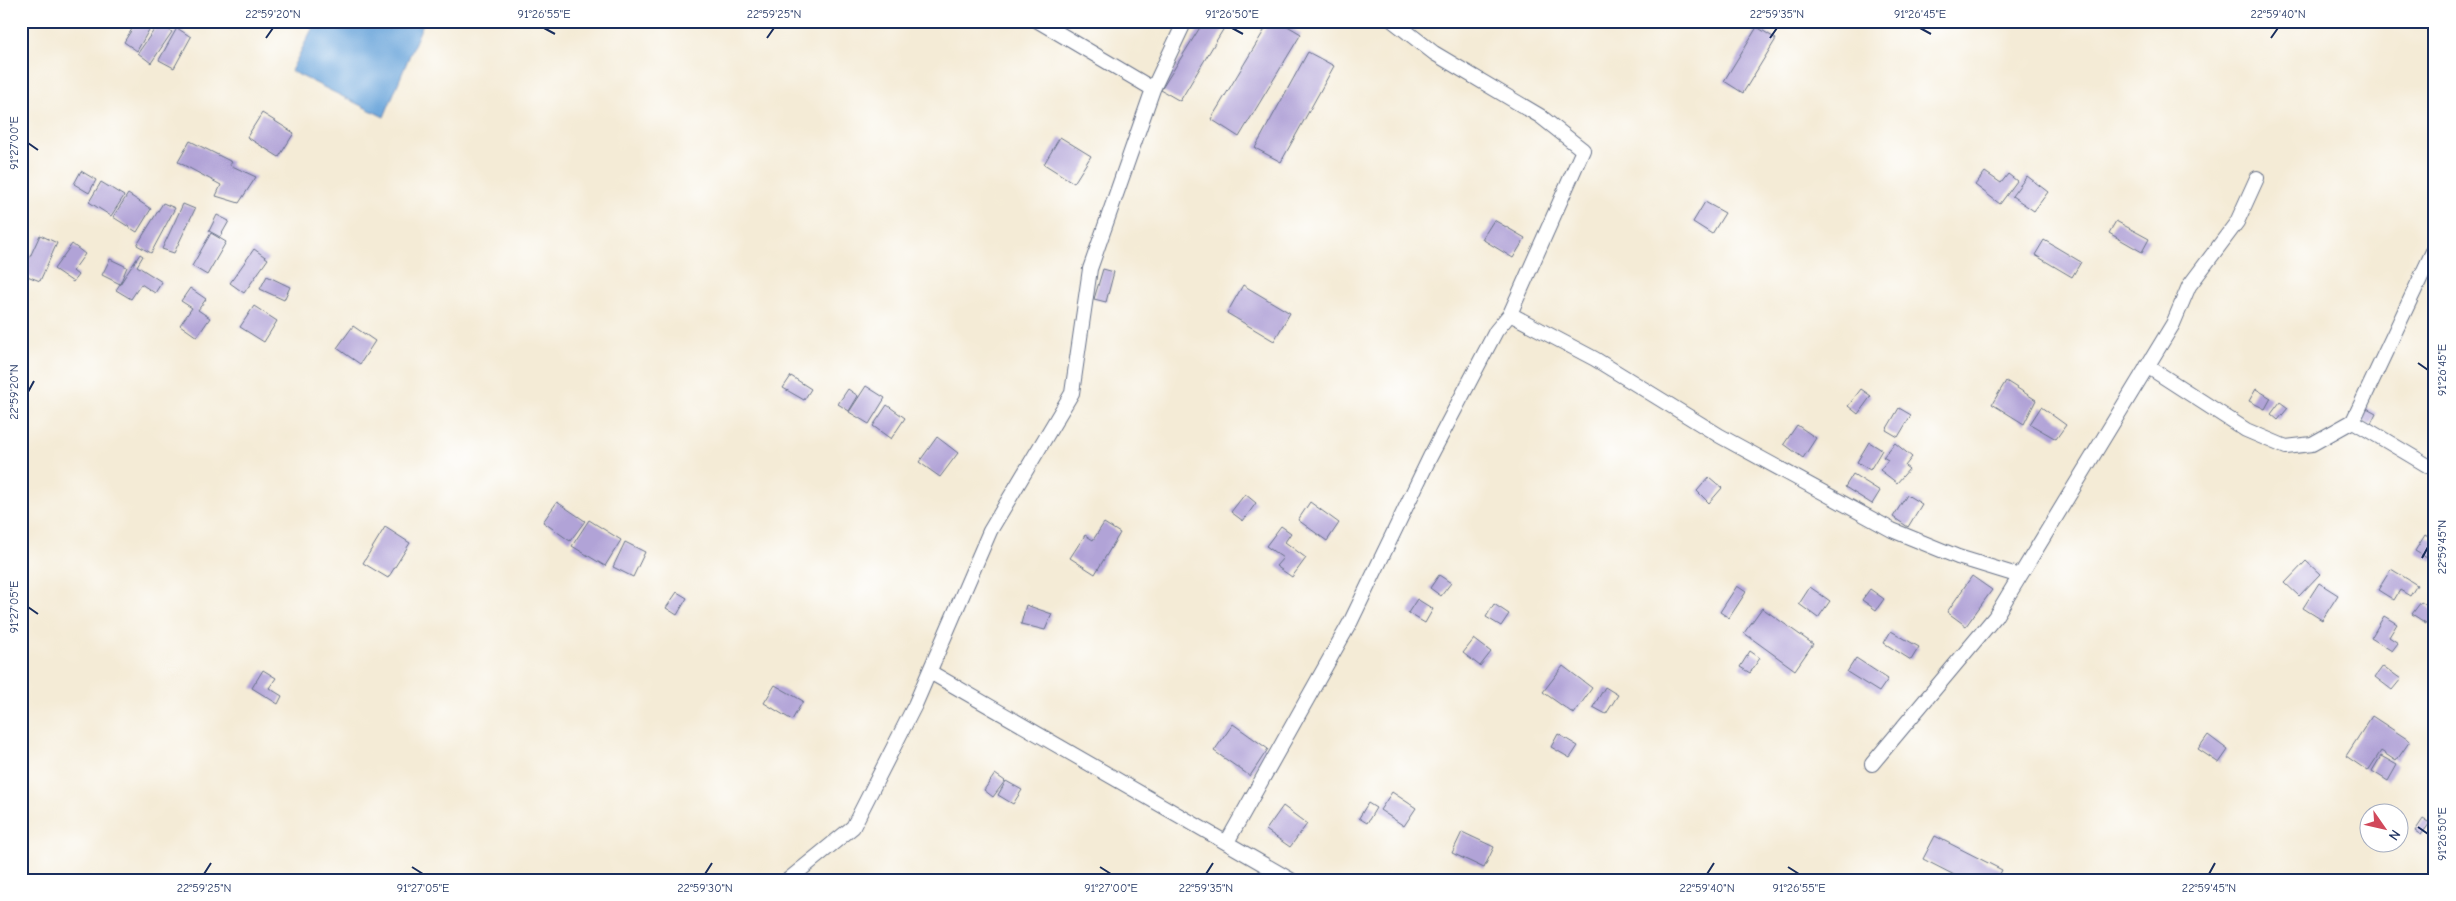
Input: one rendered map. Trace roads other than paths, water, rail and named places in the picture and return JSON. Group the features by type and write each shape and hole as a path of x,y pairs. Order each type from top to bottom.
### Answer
{"street":[{"path":"1038,21 1153,89"},
{"path":"788,880 852,827 915,705 990,531 1072,393 1090,269 1153,89 1185,21"},
{"path":"1227,842 1351,621 1430,457 1496,331 1510,314 1583,150 1540,116 1434,53 1393,21"},
{"path":"1872,764 1995,618 2173,324 2189,286 2237,222 2257,178"},
{"path":"2147,366 2246,430 2286,447 2312,444 2353,421 2435,247"},
{"path":"1510,314 1595,359 1720,436 1892,530 1958,557 2020,576"},
{"path":"2353,421 2435,470"},
{"path":"930,672 1292,880"}],"water":[{"path":"316,21 424,21 384,117 291,71"}]}
